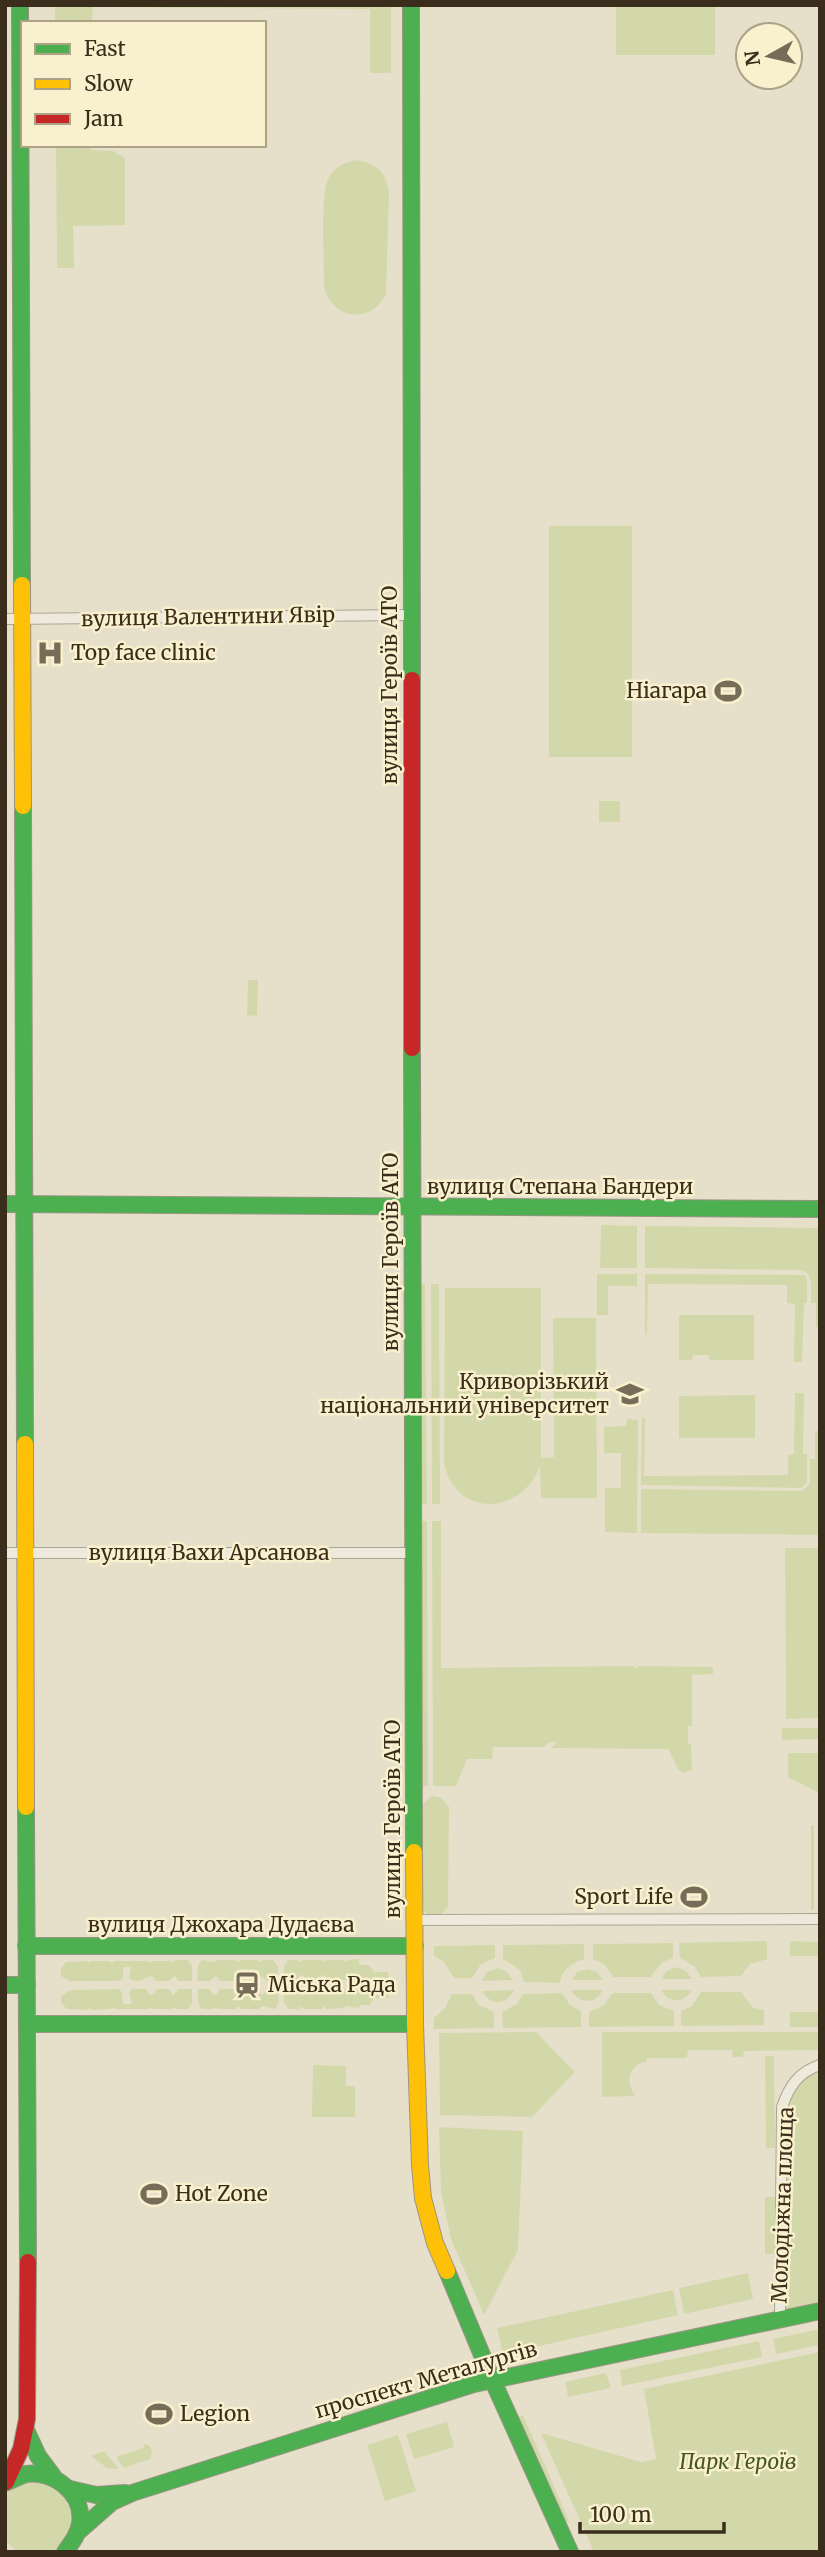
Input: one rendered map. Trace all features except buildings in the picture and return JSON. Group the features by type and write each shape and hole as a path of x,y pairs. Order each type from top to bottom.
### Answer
{"street":[{"path":"6,2482 22,2455 27,2432 23,1205 13,619 20,5"},
{"name":"вулиця Героїв АТО","path":"411,5 412,1208 417,2121 423,2198 435,2243 492,2379 570,2552"},
{"name":"вулиця Валентини Явір","path":"13,619 411,615"},
{"name":"вулиця Степана Бандери","path":"5,1204 820,1209"},
{"name":"вулиця Вахи Арсанова","path":"5,1553 413,1553"},
{"path":"415,1920 820,1919"},
{"name":"вулиця Джохара Дудаєва","path":"26,1945 415,1946"},
{"path":"5,1985 27,1985"},
{"path":"27,2024 415,2025"},
{"name":"Молодіжна площа","path":"780,2319 782,2107 794,2082 808,2069 820,2065"},
{"name":"проспект Металургів","path":"132,2493 308,2435 492,2379 820,2311"},
{"path":"27,2432 42,2463 75,2497 80,2514 79,2531 65,2552"},
{"path":"6,2482 34,2472 53,2476"},
{"path":"70,2489 96,2495 132,2493"},
{"path":"79,2531 112,2502 132,2493"}],"green space":[{"path":"55,5 391,5 391,73 370,73 370,9 93,7 92,21 55,21"},
{"path":"616,5 715,5 715,55 616,55"},
{"path":"56,147 91,147 91,150 113,151 125,158 125,225 73,226 74,268 57,268"},
{"path":"357,160 380,171 389,194 386,294 380,304 371,311 352,314 335,306 324,286 323,216 329,176 339,166"},
{"path":"549,526 632,526 632,757 549,757"},
{"path":"599,801 620,801 620,822 599,822"},
{"path":"248,980 258,980 257,1016 247,1015"},
{"path":"601,1225 637,1226 637,1268 600,1268"},
{"path":"645,1226 820,1228 820,1327 816,1327 816,1303 811,1303 811,1281 807,1273 801,1270 645,1268"},
{"path":"597,1274 637,1274 637,1286 608,1286 608,1315 597,1315"},
{"path":"645,1274 805,1275 807,1303 804,1303 802,1362 794,1362 795,1304 787,1303 787,1285 648,1284 645,1335"},
{"path":"419,1284 425,1284 427,1504 421,1504"},
{"path":"431,1284 439,1284 440,1504 432,1504"},
{"path":"445,1288 541,1288 541,1458 554,1457 553,1318 596,1318 597,1498 541,1498 540,1466 531,1482 519,1494 505,1502 489,1504 474,1501 461,1494 451,1481 444,1463"},
{"path":"679,1315 754,1315 754,1360 709,1360 709,1355 693,1355 692,1360 679,1360"},
{"path":"795,1393 804,1393 803,1454 807,1454 807,1482 801,1488 641,1485 642,1418 645,1418 644,1476 788,1475 788,1455 794,1454"},
{"path":"755,1395 755,1438 679,1438 679,1396"},
{"path":"627,1419 638,1420 637,1533 605,1532 605,1488 621,1488 621,1453 604,1453 604,1427 626,1426"},
{"path":"815,1431 820,1431 820,1535 641,1533 641,1489 802,1491 810,1483 810,1459 815,1459"},
{"path":"421,1521 427,1521 428,1786 422,1786"},
{"path":"432,1521 441,1521 441,1668 635,1666 633,1670 639,1666 713,1667 713,1674 692,1675 692,1726 688,1726 688,1743 691,1744 692,1770 683,1773 678,1769 668,1749 551,1748 557,1742 550,1742 544,1747 493,1747 492,1759 467,1759 456,1786 433,1786"},
{"path":"785,1548 820,1548 820,1718 786,1719"},
{"path":"782,1728 820,1728 820,1739 782,1740"},
{"path":"788,1753 820,1753 819,1793 788,1777"},
{"path":"431,1796 442,1798 449,1807 448,1906 444,1912 435,1916 425,1913 421,1902 423,1804"},
{"path":"811,1825 814,1825 814,1909 811,1910"},
{"path":"767,1941 767,1959 750,1964 741,1976 701,1977 695,1967 680,1958 679,1943"},
{"path":"790,1941 820,1942 820,1956 790,1956"},
{"path":"673,1943 673,1958 661,1963 651,1977 613,1977 605,1965 593,1959 593,1944"},
{"path":"584,1944 584,1959 562,1974 560,1983 524,1982 520,1970 503,1959 503,1945"},
{"path":"495,1945 495,1958 481,1964 472,1978 454,1978 444,1962 434,1956 434,1946"},
{"path":"359,1959 359,1965 369,1965 374,1972 388,1972 389,1980 329,1980 324,1975 318,1980 306,1980 300,1975 296,1981 284,1981 284,1966 288,1960 346,1962"},
{"path":"175,1960 188,1960 192,1966 192,1981 179,1981 175,1976 169,1981 156,1981 152,1976 140,1981 129,1979 131,1967 123,1967 123,1979 119,1981 70,1981 61,1976 61,1968 66,1962 173,1963"},
{"path":"202,1960 273,1960 278,1966 278,1981 267,1981 262,1976 256,1981 244,1981 239,1976 233,1981 220,1981 216,1976 210,1981 197,1981 198,1966"},
{"path":"677,1967 686,1971 692,1979 661,1979 667,1971"},
{"path":"498,1968 506,1971 513,1980 482,1981 487,1972"},
{"path":"587,1969 597,1972 603,1980 572,1980 577,1972"},
{"path":"119,1989 122,1992 123,2004 132,2004 129,1992 133,1989 146,1989 150,1995 155,1993 156,1989 169,1989 173,1995 179,1989 192,1989 192,2003 188,2009 113,2007 87,2010 67,2009 61,2003 61,1996 71,1990"},
{"path":"198,1989 210,1989 211,1993 216,1995 220,1989 233,1989 234,1993 239,1994 243,1989 256,1989 260,1994 264,1994 266,1989 278,1989 279,2003 275,2009 262,2006 259,2009 241,2009 239,2006 236,2009 202,2009 198,2003"},
{"path":"284,1989 296,1989 300,1994 306,1989 318,1989 323,1994 329,1989 389,1989 389,1998 374,1998 370,2005 360,2005 359,2008 346,2006 326,2009 324,2006 322,2009 304,2009 301,2006 299,2009 289,2009 284,2003"},
{"path":"514,1990 507,1999 498,2002 489,1999 482,1991"},
{"path":"571,1990 603,1990 596,1998 587,2001 578,1998"},
{"path":"661,1990 692,1990 681,2000 672,2000"},
{"path":"701,1992 741,1992 753,2008 764,2010 764,2025 681,2026 681,2011 692,2006"},
{"path":"562,1993 570,2005 581,2011 581,2027 503,2028 502,2012 517,2004 523,1994"},
{"path":"613,1993 651,1993 659,2005 674,2011 674,2026 589,2027 589,2012 604,2005"},
{"path":"452,1994 472,1994 479,2005 494,2012 494,2028 434,2029 434,2018 445,2008"},
{"path":"790,2012 820,2012 820,2027 790,2027"},
{"path":"536,2032 575,2072 532,2117 440,2115 439,2033"},
{"path":"602,2032 820,2032 820,2050 744,2051 743,2057 733,2057 732,2050 688,2050 687,2058 647,2058 647,2061 636,2066 630,2074 630,2085 635,2096 602,2097"},
{"path":"765,2056 774,2056 775,2148 766,2148"},
{"path":"313,2065 346,2066 346,2086 355,2086 355,2117 312,2117"},
{"path":"820,2065 820,2311 780,2319 781,2199 788,2089"},
{"path":"439,2127 523,2131 518,2250 484,2315 451,2239 441,2192"},
{"path":"765,2197 777,2197 777,2254 765,2254"},
{"path":"748,2273 753,2299 684,2314 679,2288"},
{"path":"673,2290 678,2315 503,2354 497,2328"},
{"path":"820,2329 820,2345 776,2354 773,2339"},
{"path":"759,2341 762,2357 622,2386 620,2370"},
{"name":"Парк Героїв","path":"820,2352 820,2552 594,2552 541,2433 641,2462 656,2459 644,2389"},
{"path":"606,2373 611,2388 568,2397 565,2382"},
{"path":"523,2415 569,2521 563,2523 516,2418"},
{"path":"447,2422 454,2447 414,2459 406,2434"},
{"path":"398,2435 416,2491 385,2501 367,2445"},
{"path":"144,2444 150,2446 150,2459 124,2468 118,2456 144,2448"},
{"path":"104,2451 119,2469 107,2468 91,2456"},
{"path":"40,2481 52,2486 67,2503 71,2523 68,2534 51,2552 18,2552 5,2541 5,2496 21,2485"}],"traffic: fast":[{"path":"20,5 22,585"},
{"path":"411,5 412,680"},
{"path":"23,806 25,1444"},
{"path":"412,1048 414,1852"},
{"path":"5,1204 820,1209"},
{"path":"26,1807 28,2262"},
{"path":"26,1946 415,1946"},
{"path":"5,1985 27,1985"},
{"path":"27,2024 415,2024"},
{"path":"447,2271 570,2552"},
{"path":"79,2531 112,2502 132,2493 474,2384 820,2311"},
{"path":"27,2432 38,2456 53,2476"},
{"path":"5,2483 26,2474 36,2474 56,2480 72,2493 80,2512 80,2523 65,2552"},
{"path":"70,2489 96,2495 125,2493"}],"traffic: slow":[{"path":"22,585 23,806"},
{"path":"25,1444 26,1807"},
{"path":"414,1852 415,2024 420,2165 423,2198 435,2243 447,2271"}],"traffic: jam":[{"path":"412,680 412,1048"},
{"path":"6,2482 21,2449 27,2419 28,2262"}],"place":[{"name":"Top face clinic","path":"50,653"},
{"name":"Ніагара","path":"728,691"},
{"name":"Криворізький національний університет","path":"630,1394"},
{"name":"Sport Life","path":"694,1897"},
{"name":"Міська Рада","path":"247,1985"},
{"name":"Hot Zone","path":"154,2194"},
{"name":"Legion","path":"159,2414"}]}
